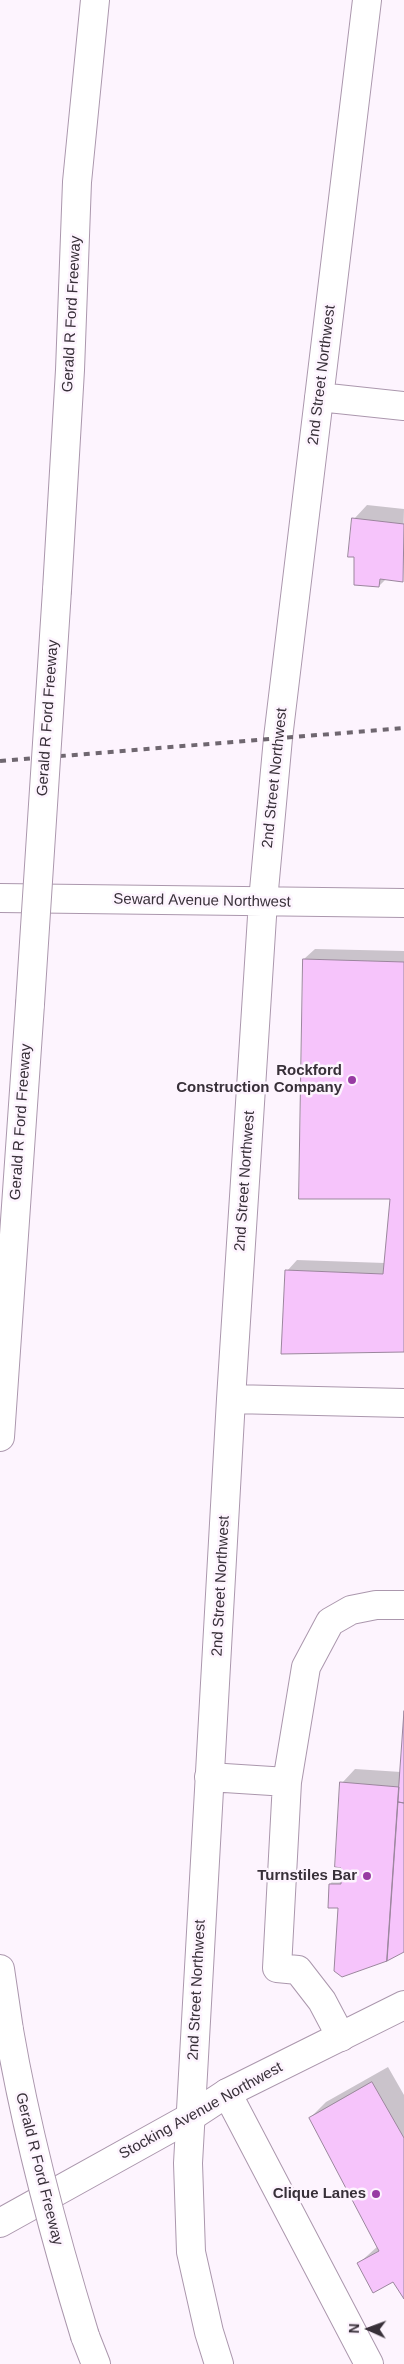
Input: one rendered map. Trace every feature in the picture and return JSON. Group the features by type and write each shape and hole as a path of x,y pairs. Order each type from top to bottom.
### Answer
{"main road":[{"name":"Gerald R Ford Freeway","path":"0,1437 57,590 70,370 77,182 95,0"},
{"name":"2nd Street Northwest","path":"219,2364 208,2332 191,2252 188,2184 189,2118 231,1399 263,901 278,738 367,0"},
{"path":"319,397 404,406"},
{"name":"Seward Avenue Northwest","path":"0,898 404,903"},
{"path":"231,1399 404,1402"},
{"path":"341,2037 322,2001 298,1970 277,1968 287,1782 306,1667 330,1622 351,1610 376,1605 404,1605"},
{"path":"209,1777 287,1782"},
{"name":"Gerald R Ford Freeway","path":"0,1969 8,2030 36,2163 58,2249 85,2336 96,2364"},
{"name":"Stocking Avenue Northwest","path":"0,2223 189,2118 227,2093 404,2005"},
{"path":"227,2093 369,2364"}],"building":[{"path":"352,518 404,524 403,582 380,579 379,587 354,585 354,557 348,557"},
{"name":"Rockford Construction Company","path":"303,959 404,962 404,1352 281,1354 285,1270 383,1274 390,1199 299,1199"},
{"path":"404,1711 404,1803 398,1802"},
{"name":"Turnstiles Bar","path":"340,1782 399,1787 387,1961 342,1977 334,1971 338,1908 328,1908 329,1884 341,1884 341,1868 335,1867"},
{"path":"398,1802 404,1803 404,1952 387,1961"},
{"name":"Clique Lanes","path":"372,2082 404,2138 404,2299 393,2282 373,2293 357,2263 379,2251 309,2118"}],"railway":[{"path":"0,761 404,728"}],"place":[{"name":"Rockford Construction Company","path":"352,1080"},
{"name":"Turnstiles Bar","path":"367,1876"},
{"name":"Clique Lanes","path":"376,2194"}]}
